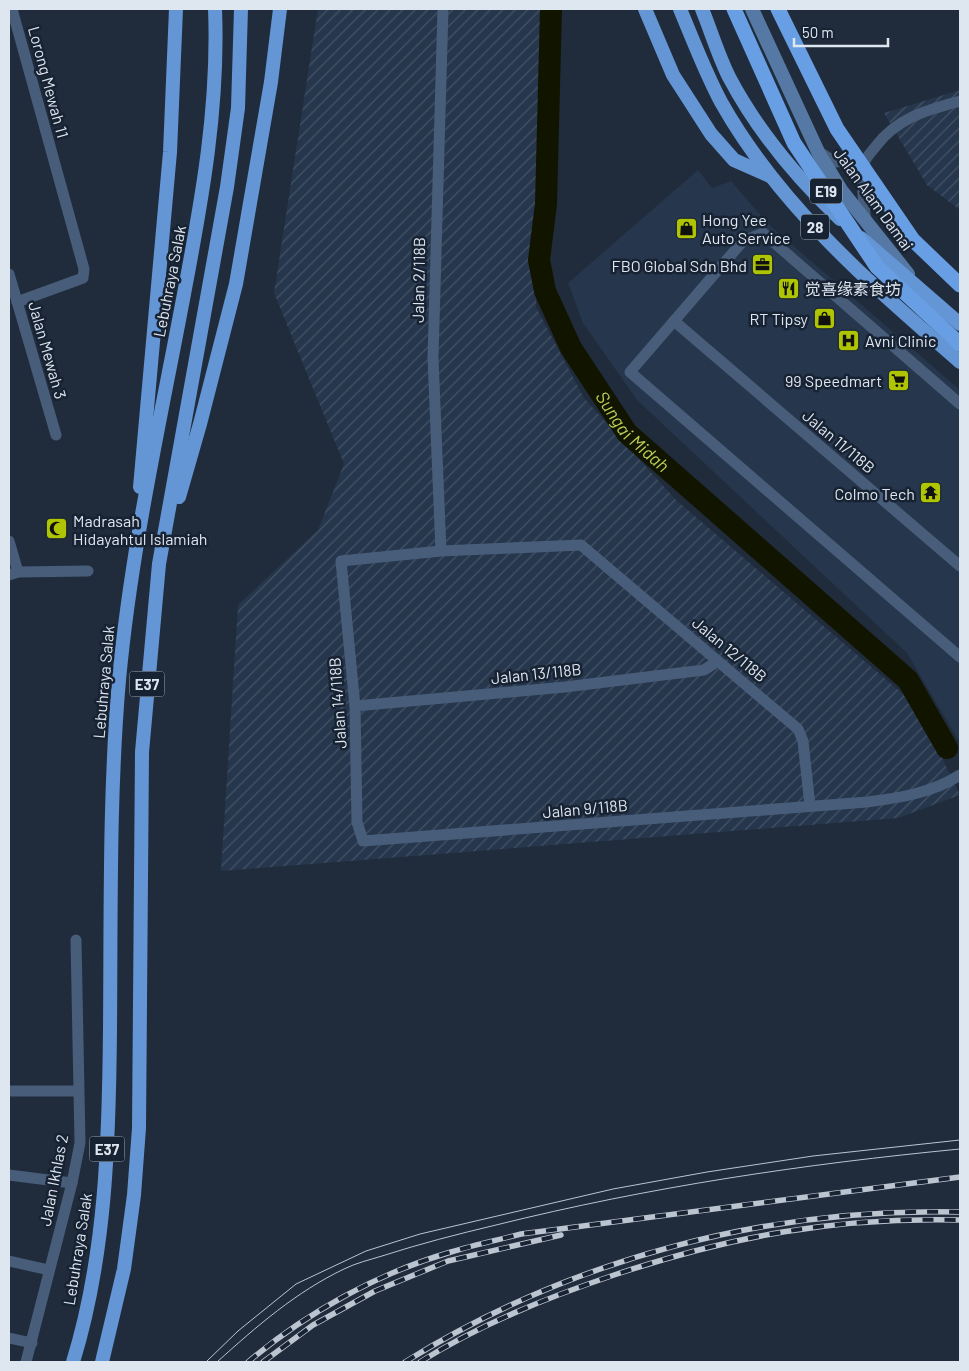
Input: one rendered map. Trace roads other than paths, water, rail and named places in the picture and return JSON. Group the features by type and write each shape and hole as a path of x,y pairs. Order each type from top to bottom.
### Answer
{"highway":[{"name":"Lebuhraya Salak","path":"73,1362 101,1230 108,1146 114,751 120,677 132,570 205,183 214,106 215,9"},
{"name":"E37","path":"102,1362 124,1269 135,1185 139,1128 142,752 158,564 227,187 238,108 241,9"},
{"path":"158,564 200,424 236,284 271,82 280,9"},
{"path":"645,9 673,76 711,134 734,160 771,177"},
{"name":"28","path":"680,9 712,84 736,126 771,177 845,259 960,362"},
{"name":"28","path":"702,9 728,75 747,108 789,165 842,220 925,296 960,324"},
{"name":"E19","path":"734,9 794,143 877,267 960,344"},
{"name":"E19","path":"778,9 837,129 913,240 960,285"},
{"path":"132,570 169,161 175,12"}],"main road":[{"name":"Jalan Alam Damai","path":"752,9 817,150 841,190 925,296"}],"street":[{"name":"Lorong Mewah 11","path":"12,9 84,269 83,278 16,302"},
{"name":"Jalan 2/118B","path":"441,551 433,358 442,9"},
{"path":"866,223 863,197 865,160 879,142 903,121 920,112 960,102"},
{"path":"817,150 835,162 865,160"},
{"path":"960,404 763,233 743,241 630,372 960,657"},
{"name":"Jalan Mewah 3","path":"9,274 56,435"},
{"name":"Jalan 11/118B","path":"674,321 960,566"},
{"path":"9,541 13,574 88,571"},
{"name":"Jalan 12/118B","path":"441,551 581,545 790,720 798,729 803,741 810,806"},
{"name":"Jalan 14/118B","path":"363,842 358,833 357,822 355,706 342,561 441,551"},
{"name":"Jalan 13/118B","path":"355,706 565,687 704,670 718,661"},
{"name":"Jalan 9/118B","path":"363,842 902,797 921,792 960,775"},
{"name":"Jalan Ikhlas 2","path":"26,1362 72,1183 80,1143 76,940"},
{"path":"9,1092 78,1091"},
{"path":"9,1175 72,1183"},
{"path":"9,1261 49,1270"},
{"path":"9,1338 32,1343"}],"waterway":[{"name":"Sungai Midah","path":"551,9 546,204 539,260 545,291 571,348 627,433 908,680 947,748"}],"tram line":[{"path":"206,1362 238,1331 296,1284 366,1251 420,1234 613,1189 707,1172 813,1156 960,1140"},
{"path":"217,1362 293,1299 326,1278 353,1265 410,1247 553,1211 669,1188 843,1162 960,1149"}],"railway":[{"path":"248,1362 294,1327 344,1296 397,1271 468,1247 521,1234 960,1177"},
{"path":"405,1362 468,1326 534,1295 602,1268 672,1247 743,1230 815,1219 887,1213 960,1212"},
{"path":"420,1362 466,1336 514,1313 564,1293 658,1261 742,1240 827,1226 914,1220 960,1220"},
{"path":"263,1362 313,1325 375,1291 448,1261 561,1235"}],"place":[{"name":"Hong Yee Auto Service","path":"686,228"},
{"name":"FBO Global Sdn Bhd","path":"763,265"},
{"name":"觉喜缘素食坊","path":"789,288"},
{"name":"RT Tipsy","path":"824,318"},
{"name":"Avni Clinic","path":"849,340"},
{"name":"99 Speedmart","path":"898,380"},
{"name":"Colmo Tech","path":"931,493"},
{"name":"Madrasah Hidayahtul Islamiah","path":"57,529"}]}
